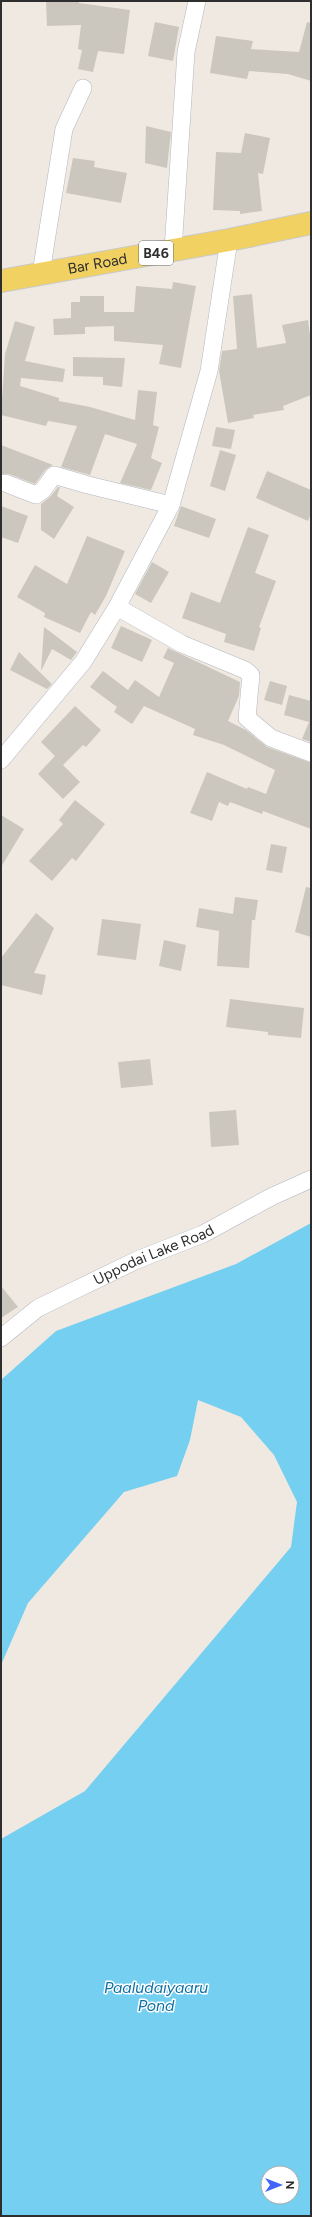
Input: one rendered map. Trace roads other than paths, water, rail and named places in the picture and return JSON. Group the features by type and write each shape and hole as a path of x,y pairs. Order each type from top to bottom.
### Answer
{"main road":[{"name":"Bar Road","path":"1,281 229,240 311,223"}],"street":[{"path":"173,250 186,52 197,1"},
{"path":"41,273 64,128 83,88"},
{"path":"1,760 83,662 117,607 171,505 210,370 229,240"},
{"path":"5,483 36,495 43,490 54,475 88,485 171,505"},
{"path":"117,607 182,644 245,670 251,675 247,718 271,738 311,753"},
{"name":"Uppodai Lake Road","path":"1,1338 38,1308 137,1260 203,1234 271,1197 311,1179"}],"water":[{"name":"Paaludaiyaaru Pond","path":"311,1223 311,2216 1,2216 1,1839 85,1791 291,1547 297,1502 274,1455 241,1417 198,1400 190,1440 177,1476 124,1492 28,1603 1,1665 1,1380 56,1331 236,1264"}]}
